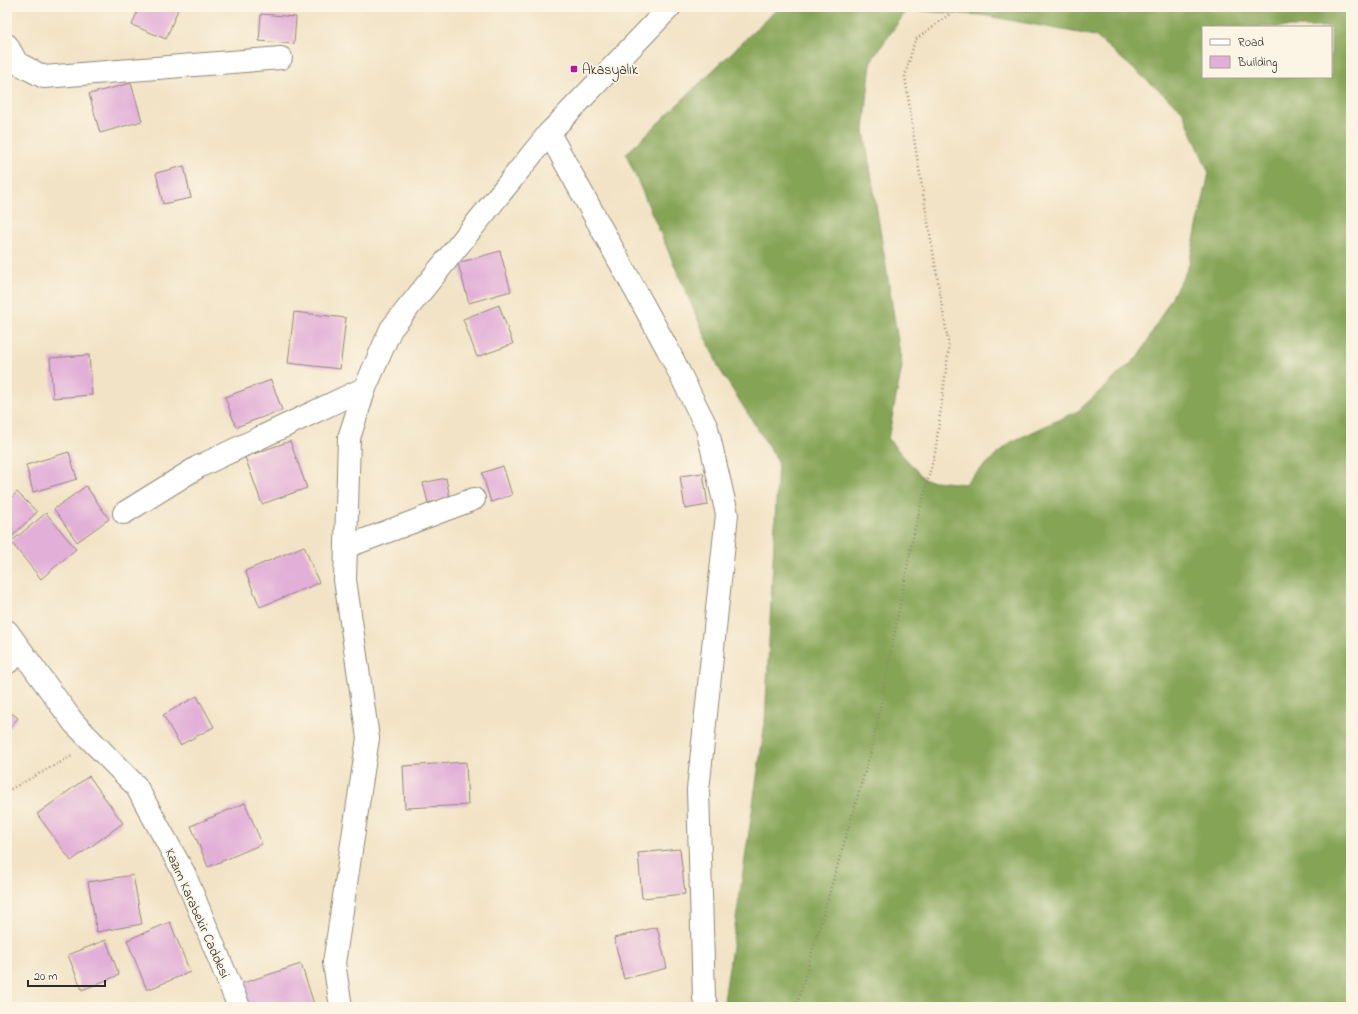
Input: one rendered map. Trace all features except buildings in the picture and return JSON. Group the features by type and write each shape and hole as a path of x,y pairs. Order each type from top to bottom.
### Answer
{"street":[{"path":"341,1007 334,963 368,738 345,580 349,438 364,388 391,329 548,133 670,7"},
{"path":"7,45 17,63 44,77 281,58"},
{"path":"548,133 667,348 707,428 727,514 698,790 704,998 707,1007"},
{"path":"124,513 198,467 364,388"},
{"path":"346,547 474,499"},
{"name":"Kazım Karabekir Caddesi","path":"7,632 15,658 74,723 136,786 184,874 239,1007"}],"path":[{"path":"796,1007 873,744 914,532 935,453 949,347 904,76 915,40 955,10 1024,11 1062,7"},
{"path":"7,791 95,743"}],"green space":[{"path":"779,7 1351,7 1351,1007 731,1007 724,1001 765,723 778,461 720,370 626,154","holes":["907,10 982,15 1095,36 1182,110 1209,173 1188,268 1139,356 1078,411 1011,442 964,484 925,480 888,439 902,366 864,130 871,61"]}],"place":[{"name":"Akasyalık","path":"574,69"}]}
